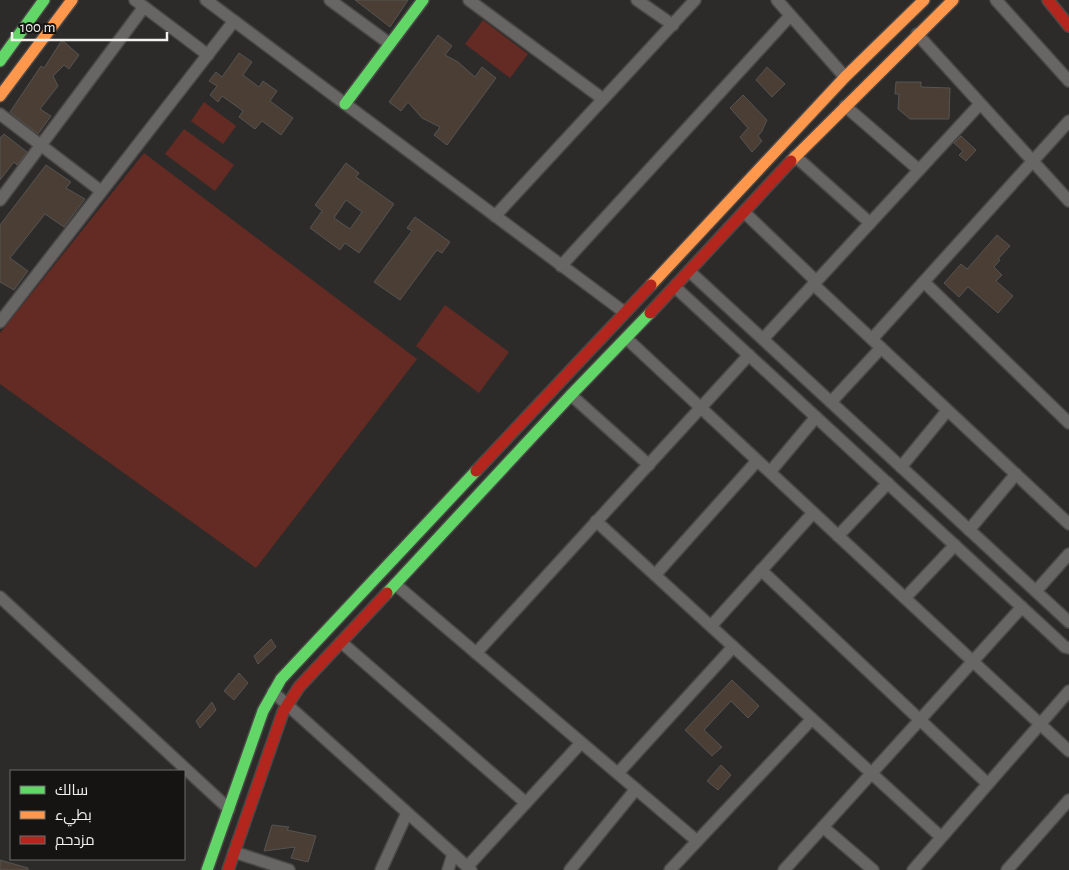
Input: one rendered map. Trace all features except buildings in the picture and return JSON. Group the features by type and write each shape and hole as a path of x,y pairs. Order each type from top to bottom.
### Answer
{"street":[{"path":"0,60 44,0"},
{"path":"0,96 72,0"},
{"path":"206,0 624,312"},
{"path":"330,0 390,44"},
{"path":"345,104 423,0"},
{"path":"469,0 603,99"},
{"path":"637,0 672,24"},
{"path":"495,216 695,0"},
{"path":"777,0 845,77"},
{"path":"207,870 263,712 273,692 291,667 845,77 924,0"},
{"path":"228,870 286,705 299,687 571,395 675,287 795,156 953,0"},
{"path":"996,0 1069,81"},
{"path":"1048,0 1069,26"},
{"path":"0,200 41,145 140,3 208,55"},
{"path":"561,266 790,16"},
{"path":"0,322 234,21"},
{"path":"917,34 1069,201"},
{"path":"763,339 980,104"},
{"path":"846,106 918,170"},
{"path":"0,114 102,191"},
{"path":"872,340 1069,121"},
{"path":"795,156 870,223"},
{"path":"744,212 872,340 1069,524"},
{"path":"706,226 720,238"},
{"path":"689,271 1069,622"},
{"path":"924,282 1069,422"},
{"path":"675,287 1065,647 1069,648"},
{"path":"699,309 713,294"},
{"path":"626,338 1069,751"},
{"path":"591,347 604,361"},
{"path":"831,402 881,348"},
{"path":"476,653 749,356"},
{"path":"571,395 649,465"},
{"path":"901,467 948,411"},
{"path":"770,472 816,417"},
{"path":"655,575 757,460"},
{"path":"969,530 1016,474"},
{"path":"838,536 888,483"},
{"path":"711,626 813,513"},
{"path":"596,521 941,838"},
{"path":"905,598 954,545"},
{"path":"1036,591 1069,554"},
{"path":"761,570 988,784"},
{"path":"395,584 696,841"},
{"path":"0,597 228,809"},
{"path":"784,870 1022,607"},
{"path":"341,642 526,803"},
{"path":"618,774 733,647"},
{"path":"912,870 1069,691"},
{"path":"273,692 469,868 581,743"},
{"path":"670,870 812,719"},
{"path":"570,870 636,790"},
{"path":"1007,870 1069,800"},
{"path":"381,870 407,813"},
{"path":"823,827 873,870"},
{"path":"234,852 289,870"},
{"path":"448,870 453,854"}],"shaded area":[{"path":"483,20 528,54 510,78 465,44"},
{"path":"204,102 236,126 223,144 191,121"},
{"path":"184,129 234,165 215,191 165,154"},
{"path":"144,153 417,359 256,568 0,384 0,333"},
{"path":"445,305 509,352 479,393 416,346"}],"traffic: fast":[{"path":"0,61 44,0"},
{"path":"345,104 423,0"},
{"path":"387,593 650,313"},
{"path":"207,870 263,711 281,679 476,471"}],"traffic: slow":[{"path":"0,96 72,0"},
{"path":"651,285 845,77 924,0"},
{"path":"791,161 953,0"}],"traffic: jam":[{"path":"1048,0 1069,26"},
{"path":"650,313 791,161"},
{"path":"476,471 651,285"},
{"path":"228,870 283,712 299,687 387,593"}]}
